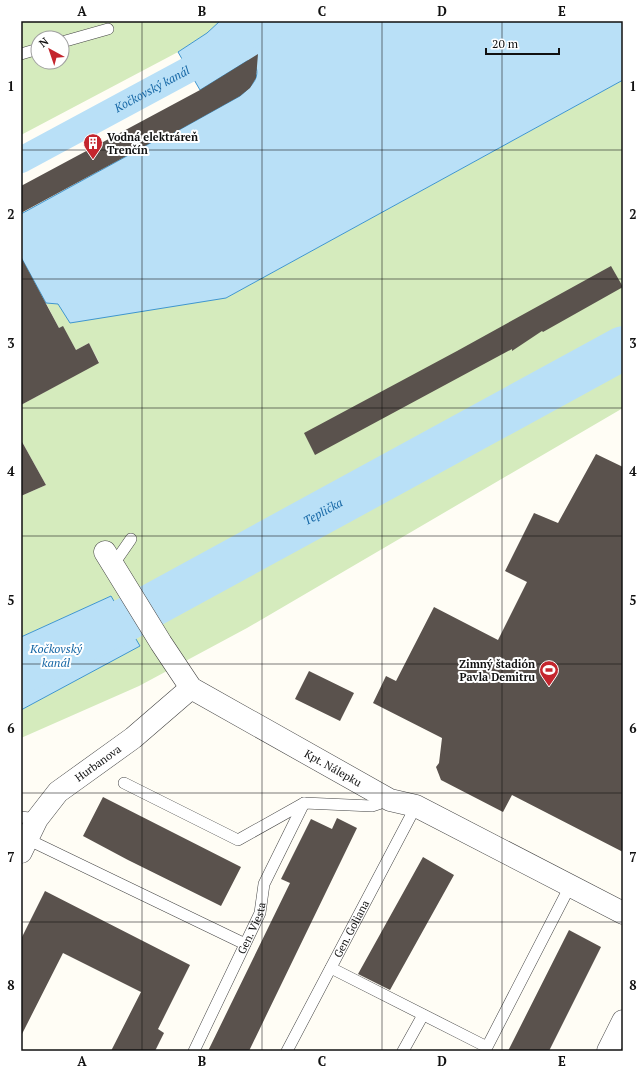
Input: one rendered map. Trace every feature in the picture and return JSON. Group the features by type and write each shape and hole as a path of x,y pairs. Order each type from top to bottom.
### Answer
{"street":[{"name":"Kpt. Nálepku","path":"114,566 161,644 191,688 390,800 416,806 623,913"},
{"name":"Hurbanova","path":"24,846 29,818 58,792 133,738 191,688"},
{"path":"608,1051 623,1021"}],"lane":[{"path":"70,40 108,29"},
{"path":"114,566 131,539"},
{"path":"124,783 238,840 304,803 372,806 390,800"},
{"name":"Gen. Viesta","path":"194,1051 260,913 264,884 304,803"},
{"name":"Gen. Goliana","path":"287,1051 416,806"},
{"path":"24,846 245,944"},
{"path":"331,968 491,1049 570,886"},
{"path":"403,1051 423,1014"}],"green space":[{"path":"21,21 220,21 207,33 178,52 21,135"},
{"path":"623,80 623,408 247,628 139,686 21,738 21,710 139,646 111,596 21,637 21,496 46,485 21,440 21,405 99,362 89,343 76,350 63,327 59,328 46,303 58,304 226,298"}],"water":[{"path":"220,21 623,21 623,80 226,298 70,323 58,304 46,303 21,257 21,214 240,96 255,80 257,71 253,61 247,61 200,90 178,52 207,33"},
{"name":"Kočkovský kanál","path":"111,596 140,646 21,710 21,637"}],"building":[{"name":"Vodná elektráreň Trenčín","path":"258,54 256,78 250,88 240,96 170,135 167,134 21,213 21,186 200,90"},
{"path":"21,257 59,328 63,326 76,350 89,343 99,363 21,405"},
{"path":"611,266 623,287 543,332 542,331 512,351 512,349 315,455 304,433"},
{"path":"21,440 46,485 21,496"},
{"name":"Zimný štadión Pavla Demitru","path":"596,454 623,467 623,852 512,795 503,812 441,780 436,767 439,763 442,738 373,703 386,676 396,681 434,607 498,640 527,582 505,571 534,513 558,523"},
{"path":"309,671 354,693 340,721 295,699"},
{"path":"103,797 241,867 221,906 83,836"},
{"path":"337,818 357,828 249,1051 208,1051 290,883 281,879 311,819 332,829"},
{"path":"423,857 454,875 390,990 358,974"},
{"path":"45,891 190,965 158,1029 164,1033 155,1051 111,1051 141,992 63,953 21,1036 21,939"},
{"path":"569,930 601,947 549,1051 508,1051"}],"waterway":[{"name":"Kočkovský kanál","path":"21,160 188,70 224,47 283,21"},
{"name":"Teplička","path":"21,672 125,620 623,348"}],"place":[{"name":"Vodná elektráreň Trenčín","path":"93,160"},
{"name":"Zimný štadión Pavla Demitru","path":"549,687"}]}
